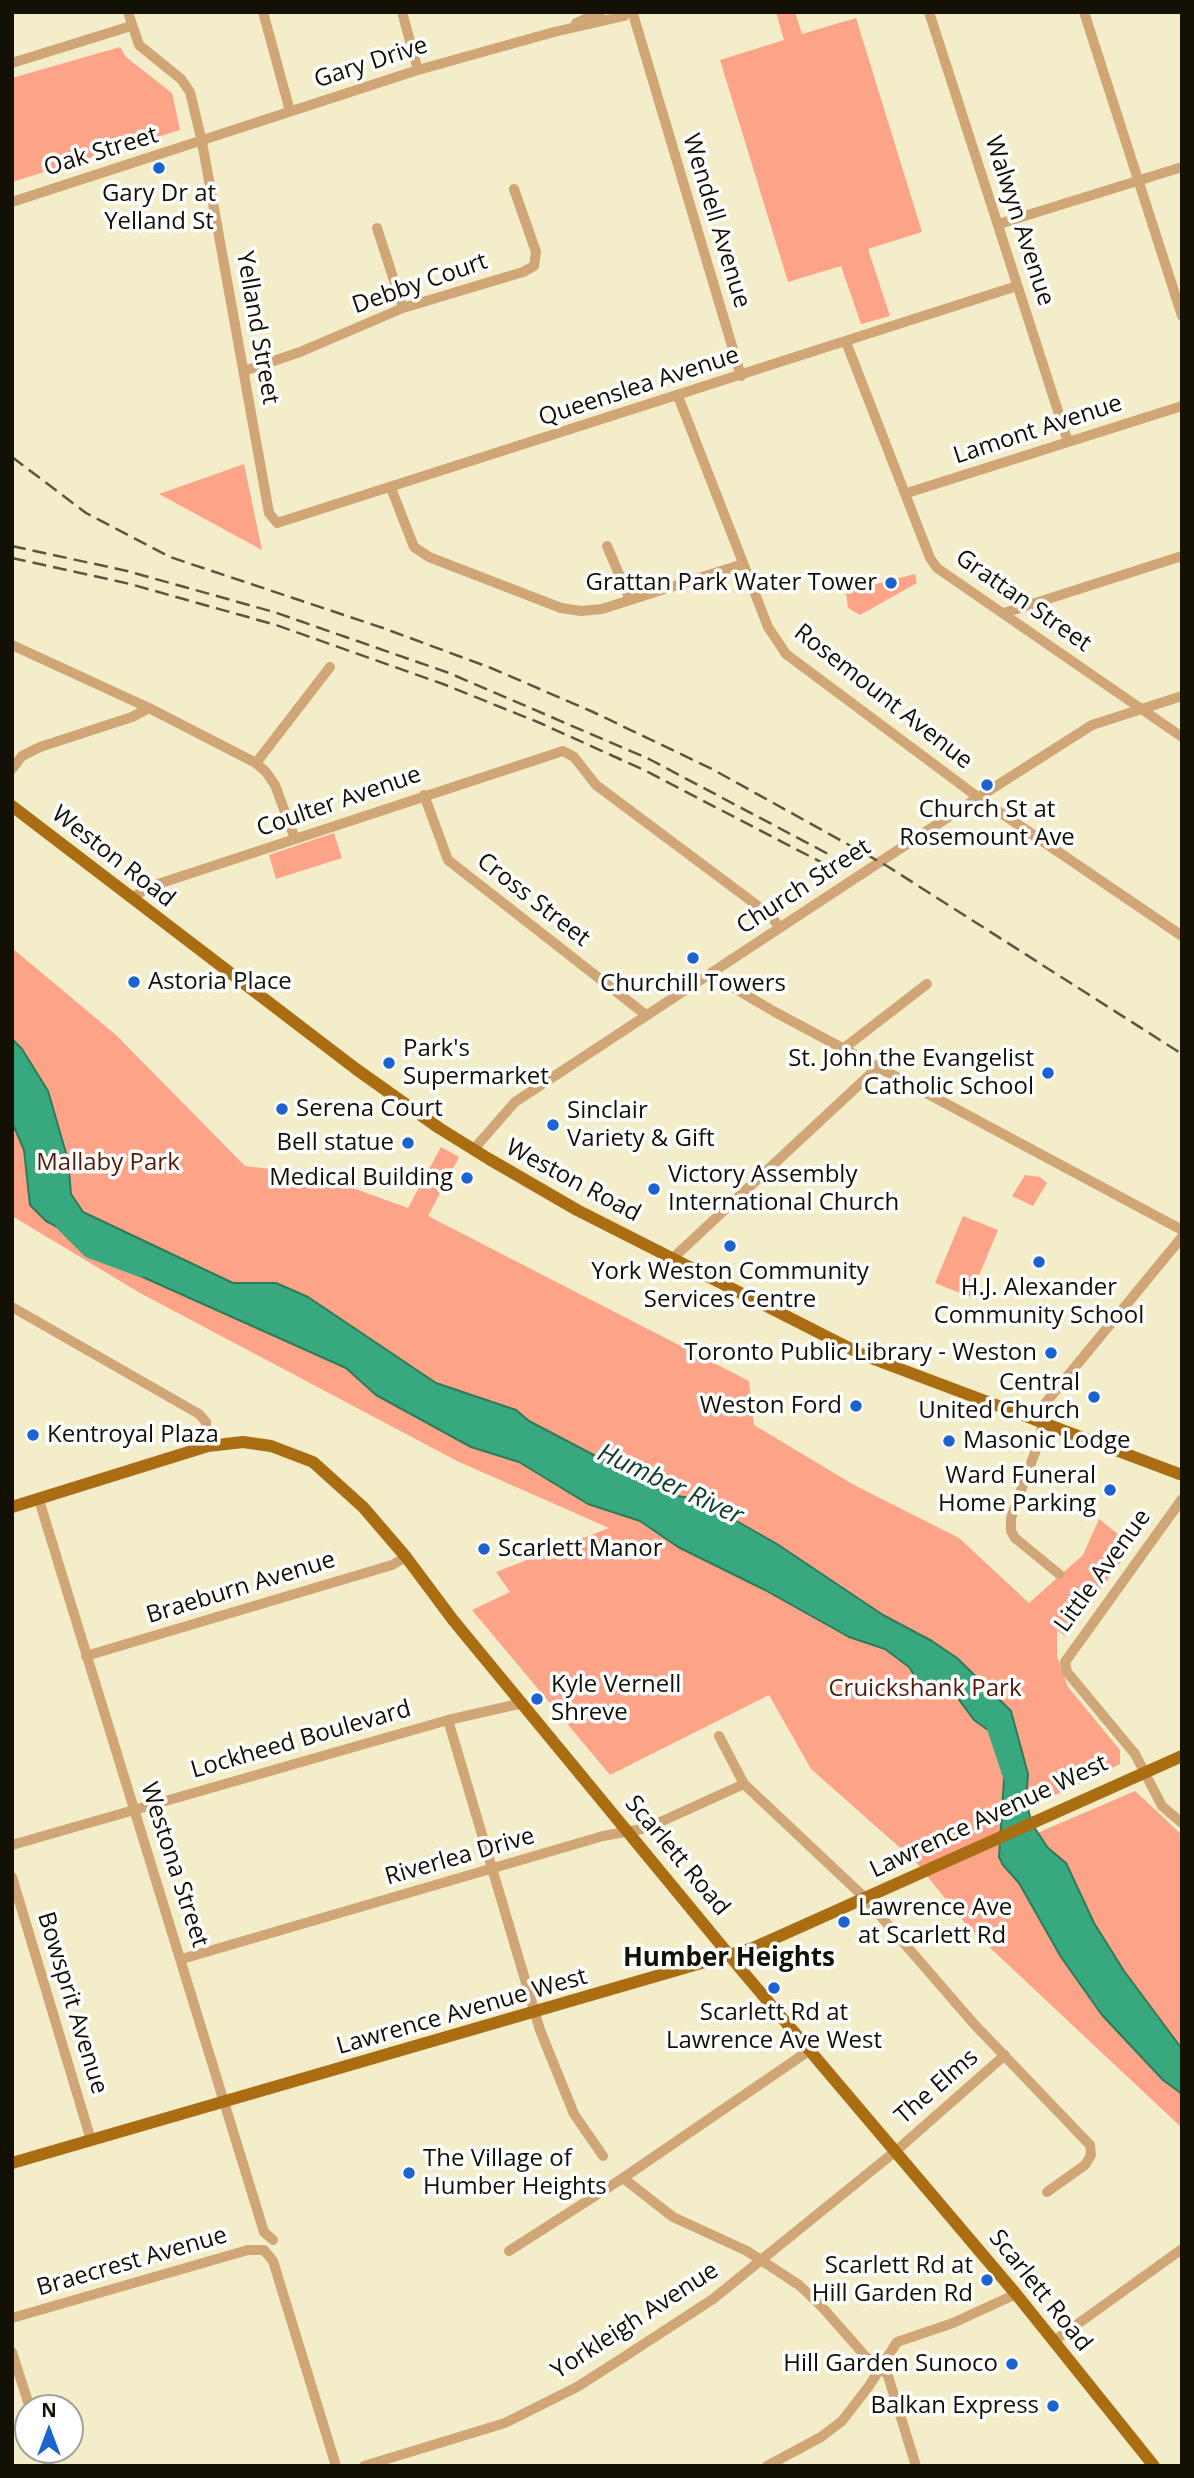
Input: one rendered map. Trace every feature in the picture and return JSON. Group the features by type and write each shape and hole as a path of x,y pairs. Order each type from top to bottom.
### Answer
{"main road":[{"name":"Weston Road","path":"12,806 356,1069 472,1150 578,1210 863,1355 1182,1475"},
{"name":"Scarlett Road","path":"12,1507 208,1446 243,1442 271,1446 313,1462 363,1507 406,1557 453,1620 730,1955 897,2150 1154,2466"},
{"name":"Lawrence Avenue West","path":"12,2164 730,1955 1182,1756"}],"street":[{"path":"12,62 131,26 128,12"},
{"path":"264,12 290,111"},
{"path":"402,12 418,70"},
{"name":"Gary Drive","path":"554,32 601,12"},
{"name":"Walwyn Avenue","path":"929,12 1068,442"},
{"path":"1084,12 1182,316"},
{"name":"Gary Drive","path":"202,142 418,70 627,14"},
{"name":"Wendell Avenue","path":"627,14 650,78 741,376"},
{"name":"Yelland Street","path":"131,26 139,45 181,79 190,92 202,142 269,513 273,521"},
{"name":"Oak Street","path":"12,202 202,142"},
{"path":"999,224 1182,167"},
{"name":"Debby Court","path":"244,371 300,352 403,308 523,272 534,266 536,252 514,189"},
{"path":"377,228 403,308"},
{"name":"Queenslea Avenue","path":"273,521 282,523 1017,286"},
{"name":"Grattan Street","path":"846,342 907,493 930,558 937,568 1182,737"},
{"name":"Rosemount Avenue","path":"678,396 768,627 786,654 979,798 1182,936"},
{"name":"Lamont Avenue","path":"907,493 1182,406"},
{"path":"391,488 406,534 414,548 429,558 561,608 581,611 602,609 743,564"},
{"path":"607,546 630,600"},
{"path":"1004,613 1182,556"},
{"path":"12,645 149,708 256,763 275,785 295,839"},
{"path":"256,763 330,667"},
{"name":"Church Street","path":"472,1150 515,1102 1092,725 1182,696"},
{"path":"12,769 22,756 40,747 132,717 149,708"},
{"name":"Coulter Avenue","path":"132,898 149,887 563,751 575,757 596,785 770,915 780,928"},
{"name":"Cross Street","path":"424,795 448,860 646,1015"},
{"path":"710,974 1182,1230"},
{"path":"844,1048 927,984"},
{"path":"673,1258 724,1207 878,1067"},
{"path":"1059,1574 1015,1538 1011,1531 1012,1518 1041,1436 1043,1406 1182,1237"},
{"path":"12,1307 199,1414 206,1422 208,1446"},
{"name":"Little Avenue","path":"1143,1771 1131,1749 1067,1672 1065,1662 1182,1499"},
{"name":"Westona Street","path":"39,1500 183,1959 264,2232 273,2240"},
{"name":"Braeburn Avenue","path":"86,1656 393,1565 406,1557"},
{"name":"Lockheed Boulevard","path":"12,1845 448,1720 523,1703"},
{"path":"448,1720 535,2013 569,2104 603,2156"},
{"path":"719,1736 744,1784 864,1897 974,2024 1090,2145 1091,2155 1085,2165 1047,2192"},
{"path":"1143,1771 1162,1806 1182,1823"},
{"name":"Riverlea Drive","path":"183,1959 628,1831 647,1828 744,1784"},
{"name":"Bowsprit Avenue","path":"12,1877 91,2140"},
{"path":"509,2251 623,2178 810,2050"},
{"name":"The Elms","path":"897,2150 1004,2055"},
{"name":"Yorkleigh Avenue","path":"364,2466 505,2423 577,2387 713,2300 897,2150"},
{"path":"623,2178 673,2217 761,2260 799,2285 867,2358 880,2365 888,2376 916,2466"},
{"path":"1054,2341 1182,2249"},
{"name":"Braecrest Avenue","path":"12,2318 248,2250 264,2250 273,2261 336,2466"},
{"path":"767,2466 821,2437 842,2421 869,2386 897,2342 953,2323 1016,2294"},
{"path":"12,2352 26,2394"}],"green space":[{"path":"776,12 795,12 802,34 856,18 922,232 868,249 890,316 861,324 841,266 788,282 720,60 784,40"},
{"path":"120,47 126,57 172,93 180,130 12,182 12,78"},
{"path":"244,464 262,550 159,494"},
{"path":"915,574 917,583 860,615 848,608 846,592"},
{"path":"334,833 342,858 276,879 269,855"},
{"name":"Cruickshank Park","path":"12,948 116,1035 245,1166 314,1174 408,1208 441,1147 459,1157 428,1216 749,1381 754,1425 854,1485 959,1538 1029,1603 1083,1555 1099,1519 1133,1546 1065,1636 1057,1630 1057,1656 1068,1687 1120,1750 1120,1764 1001,1821 1000,1849 1135,1791 1182,1835 1182,2128 969,1928 915,1861 811,1769 769,1695 610,1775 472,1610 510,1592 496,1572 609,1528 457,1461 140,1293 12,1216"},
{"path":"1025,1175 1040,1177 1047,1183 1033,1206 1012,1196"},
{"path":"963,1216 998,1230 970,1297 935,1283"}],"shaded area":[{"path":"12,1039 22,1049 48,1091 68,1160 71,1194 83,1212 233,1283 276,1283 308,1297 436,1383 516,1410 529,1421 670,1495 698,1499 777,1544 883,1615 932,1641 957,1658 1011,1711 1028,1774 1026,1801 1032,1824 1048,1848 1066,1863 1094,1923 1124,1971 1182,2049 1182,2094 1163,2080 1102,2015 1061,1957 1019,1883 1003,1865 999,1857 1006,1749 1002,1740 974,1720 957,1697 920,1684 909,1667 885,1649 849,1637 765,1590 678,1547 640,1521 588,1504 519,1462 471,1447 376,1395 346,1368 136,1274 112,1256 46,1221 30,1205 24,1150 12,1122"}],"waterway":[{"name":"Humber River","path":"64,1223 90,1249 141,1268"},
{"name":"Humber River","path":"993,1719 1012,1776"}],"railway":[{"path":"12,457 86,513 170,557 383,628 491,668 593,712 712,769 887,866 1182,1054"},
{"path":"12,546 127,571 274,612 449,673 649,759 847,864"},
{"path":"12,558 130,584 276,625 443,684 540,723 644,770 840,872"}],"place":[{"name":"Gary Dr at Yelland St","path":"159,168"},
{"name":"Grattan Park Water Tower","path":"891,583"},
{"name":"Church St at Rosemount Ave","path":"987,785"},
{"name":"Churchill Towers","path":"693,958"},
{"name":"Astoria Place","path":"134,982"},
{"name":"Park's Supermarket","path":"389,1063"},
{"name":"St. John the Evangelist Catholic School","path":"1048,1073"},
{"name":"Serena Court","path":"282,1109"},
{"name":"Sinclair Variety & Gift","path":"553,1125"},
{"name":"Bell statue","path":"408,1143"},
{"name":"Medical Building","path":"467,1178"},
{"name":"Victory Assembly International Church","path":"654,1189"},
{"name":"York Weston Community Services Centre","path":"730,1246"},
{"name":"H.J. Alexander Community School","path":"1039,1262"},
{"name":"Toronto Public Library - Weston","path":"1051,1353"},
{"name":"Central United Church","path":"1094,1397"},
{"name":"Weston Ford","path":"856,1406"},
{"name":"Kentroyal Plaza","path":"33,1435"},
{"name":"Masonic Lodge","path":"949,1441"},
{"name":"Ward Funeral Home Parking","path":"1110,1490"},
{"name":"Scarlett Manor","path":"484,1549"},
{"name":"Kyle Vernell Shreve","path":"537,1699"},
{"name":"Lawrence Ave at Scarlett Rd","path":"844,1922"},
{"name":"Scarlett Rd at Lawrence Ave West","path":"774,1988"},
{"name":"The Village of Humber Heights","path":"409,2173"},
{"name":"Scarlett Rd at Hill Garden Rd","path":"987,2280"},
{"name":"Hill Garden Sunoco","path":"1012,2364"},
{"name":"Balkan Express","path":"1053,2406"}],"district":[{"name":"Humber Heights","path":"729,1959"}],"park label":[{"name":"Mallaby Park","path":"108,1163"}]}
